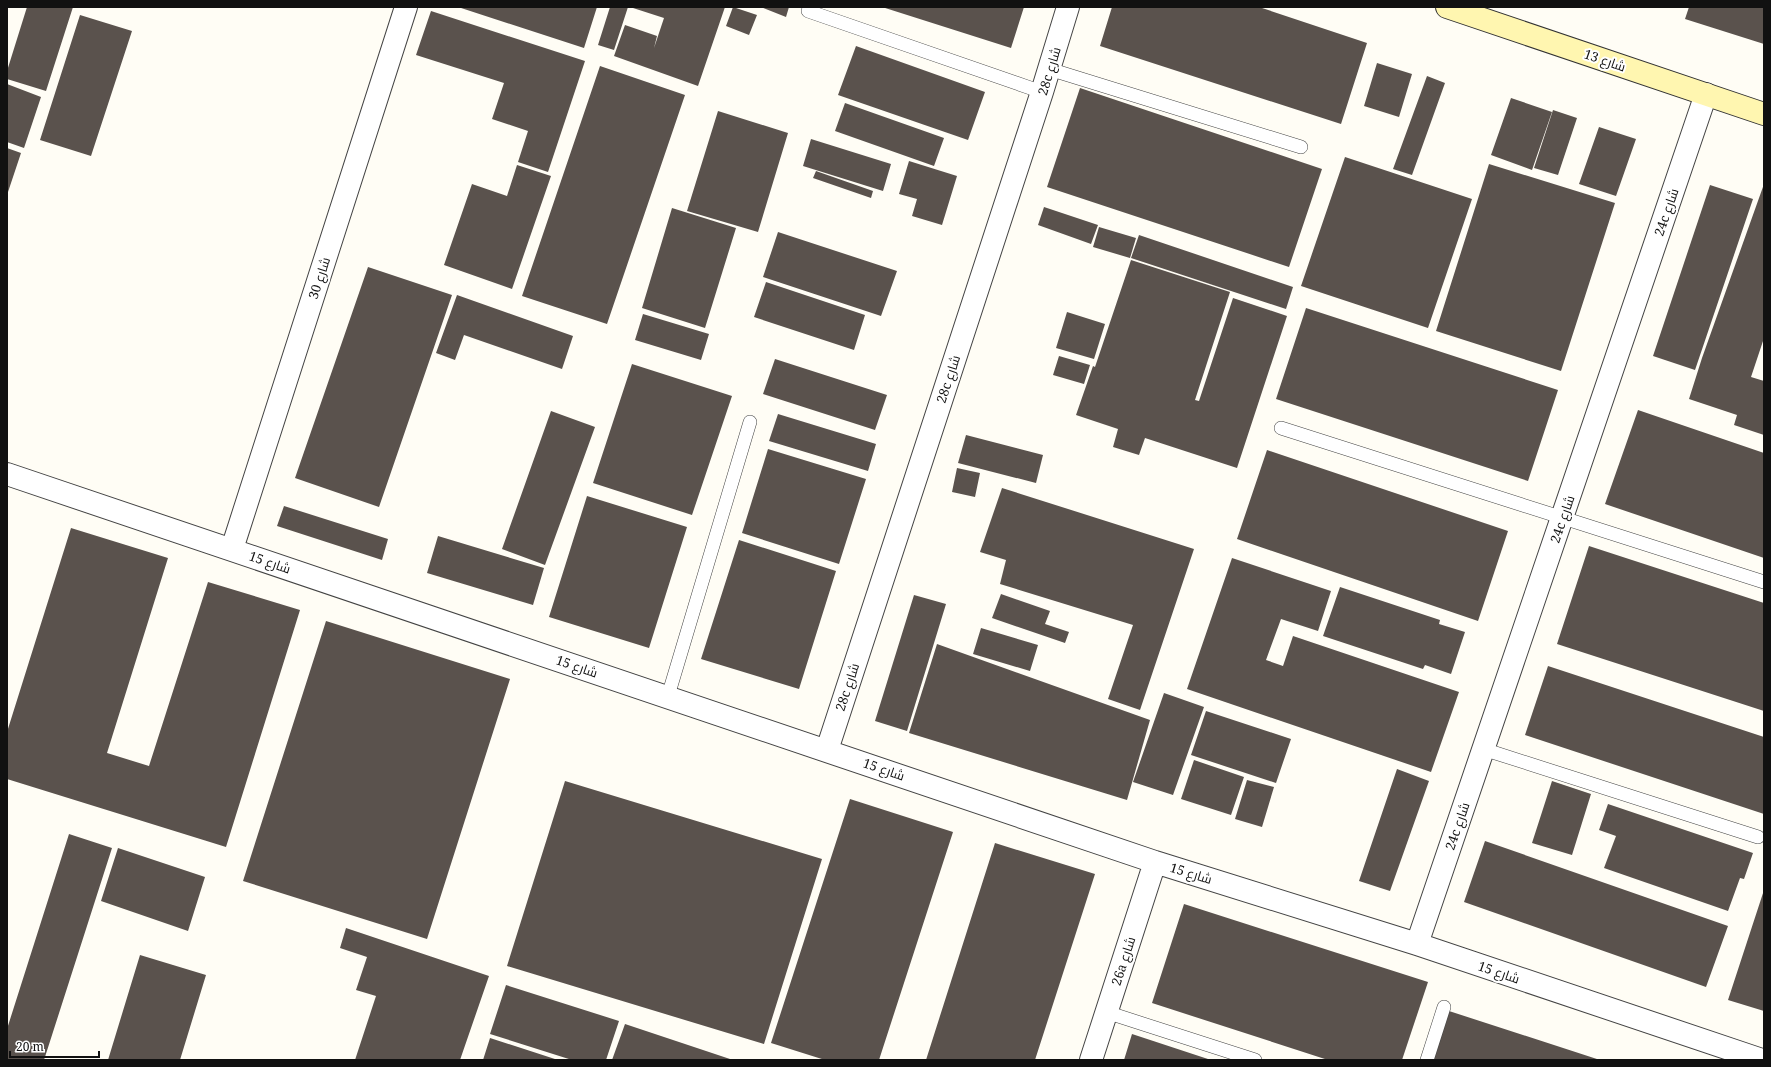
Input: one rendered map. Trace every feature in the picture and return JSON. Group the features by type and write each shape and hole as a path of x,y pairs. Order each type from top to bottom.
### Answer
{"street":[{"name":"شارع 30","path":"232,549 406,7"},
{"name":"28c شارع","path":"827,750 1042,92 1068,7"},
{"name":"شارع 13","path":"1447,7 1764,114"},
{"name":"24c شارع","path":"1417,944 1706,94"},
{"name":"شارع 15","path":"7,474 668,696 1155,862 1417,944 1762,1060"},
{"name":"26a شارع","path":"1091,1060 1155,862"}],"lane":[{"path":"808,11 1042,92"},
{"path":"1049,69 1301,147"},
{"path":"668,696 750,422"},
{"path":"1281,428 1764,582"},
{"path":"1483,750 1758,837"},
{"path":"1427,1060 1444,1007"},
{"path":"1106,1012 1256,1060"}],"building":[{"path":"27,7 73,7 46,91 7,79 7,71"},
{"path":"458,7 597,7 584,48"},
{"path":"610,7 628,7 614,50 598,45"},
{"path":"725,7 698,86 614,56 625,25 657,36 654,48 664,18 633,8"},
{"path":"733,7 757,15 749,35 726,26"},
{"path":"761,7 789,7 786,17"},
{"path":"882,7 1024,7 1011,48"},
{"path":"1112,7 1259,7 1367,43 1341,124 1100,46"},
{"path":"1689,7 1764,7 1764,44 1685,19"},
{"path":"431,11 585,61 548,172 518,162 528,131 492,119 504,83 416,55"},
{"path":"80,15 132,31 91,156 40,140"},
{"path":"856,46 985,92 968,140 838,95"},
{"path":"1377,63 1412,74 1399,117 1364,106"},
{"path":"600,66 685,95 607,324 522,296"},
{"path":"1427,76 1445,83 1412,175 1393,169"},
{"path":"7,84 41,97 24,148 7,142"},
{"path":"1080,88 1322,169 1289,267 1047,187"},
{"path":"1511,98 1552,112 1532,170 1491,155"},
{"path":"845,103 944,138 934,166 835,131"},
{"path":"1553,110 1577,118 1558,175 1534,168"},
{"path":"718,111 788,133 758,232 687,211"},
{"path":"1599,127 1636,139 1616,196 1579,184"},
{"path":"811,139 891,164 883,191 803,166"},
{"path":"7,148 21,153 7,195"},
{"path":"1345,157 1472,199 1428,328 1301,286"},
{"path":"909,161 957,176 942,225 912,216 917,199 899,194"},
{"path":"1489,164 1615,203 1561,371 1436,331"},
{"path":"517,165 551,176 512,289 444,265 472,184 507,196"},
{"path":"816,171 873,191 871,198 813,178"},
{"path":"1764,184 1764,338 1751,377 1764,381 1764,435 1734,425 1737,415 1689,399 1702,358"},
{"path":"1710,185 1753,199 1695,370 1653,356"},
{"path":"1044,207 1098,225 1091,244 1038,225"},
{"path":"672,208 736,228 705,328 642,308"},
{"path":"1099,227 1136,238 1130,258 1093,247"},
{"path":"778,232 897,271 881,316 763,277"},
{"path":"1139,235 1293,287 1286,309 1131,258"},
{"path":"1131,260 1230,292 1195,400 1199,401 1233,298 1287,316 1237,468 1145,438 1139,455 1113,447 1118,429 1076,415 1093,366 1095,367"},
{"path":"368,267 452,295 379,507 295,478"},
{"path":"766,282 865,315 854,350 754,317"},
{"path":"457,295 573,336 562,369 464,335 455,360 436,353"},
{"path":"1306,308 1558,390 1528,481 1276,399"},
{"path":"1067,312 1105,324 1094,359 1056,348"},
{"path":"643,314 709,334 701,360 635,340"},
{"path":"1059,356 1090,365 1084,384 1053,375"},
{"path":"775,359 887,395 875,430 763,394"},
{"path":"632,364 732,396 692,515 593,483"},
{"path":"1638,410 1764,453 1764,558 1605,504"},
{"path":"551,411 595,427 545,565 502,549"},
{"path":"778,414 876,444 868,471 769,441"},
{"path":"966,435 1043,455 1036,483 958,463"},
{"path":"768,449 866,479 839,564 742,533"},
{"path":"1267,450 1508,531 1478,621 1237,539"},
{"path":"957,468 980,473 975,497 952,492"},
{"path":"1002,488 1194,549 1140,710 1108,699 1133,625 1000,584 1006,560 980,552"},
{"path":"587,496 687,527 649,648 549,617"},
{"path":"284,506 388,539 382,560 277,526"},
{"path":"71,528 168,558 107,753 149,766 208,582 300,610 226,847 7,779 7,732"},
{"path":"438,536 544,568 533,605 427,573"},
{"path":"739,540 836,571 799,689 701,659"},
{"path":"1589,546 1764,603 1764,711 1557,644"},
{"path":"1232,558 1331,591 1318,631 1281,619 1266,660 1283,666 1293,636 1459,692 1431,772 1187,689"},
{"path":"1340,587 1440,620 1439,624 1465,632 1451,674 1425,665 1423,669 1323,636"},
{"path":"1001,594 1050,611 1045,624 1069,632 1065,643 992,618"},
{"path":"914,595 946,604 907,731 875,721"},
{"path":"326,621 510,679 427,939 243,881"},
{"path":"981,628 1038,645 1030,671 973,654"},
{"path":"937,644 1150,720 1127,800 909,733"},
{"path":"1548,666 1764,737 1764,814 1525,735"},
{"path":"1164,693 1204,707 1173,795 1133,782"},
{"path":"1206,711 1291,739 1276,783 1191,755"},
{"path":"1194,760 1244,777 1231,815 1181,799"},
{"path":"1397,769 1429,781 1390,891 1359,881"},
{"path":"1247,780 1274,787 1262,827 1235,819"},
{"path":"565,781 822,859 764,1044 507,966"},
{"path":"1552,781 1591,794 1572,855 1532,843"},
{"path":"850,799 953,832 879,1060 825,1060 771,1043"},
{"path":"1608,804 1753,853 1744,879 1740,878 1728,911 1604,868 1616,836 1599,830"},
{"path":"69,834 112,848 44,1060 7,1060 7,1029"},
{"path":"1485,841 1728,926 1706,987 1464,902"},
{"path":"995,843 1095,874 1035,1060 926,1060"},
{"path":"118,848 205,877 188,931 101,901"},
{"path":"1764,890 1764,1011 1728,1000"},
{"path":"1184,904 1428,982 1402,1060 1328,1060 1152,1003"},
{"path":"346,928 489,976 460,1060 355,1060 376,996 356,990 367,957 340,948"},
{"path":"140,955 206,975 180,1060 108,1060"},
{"path":"506,985 619,1021 606,1060 572,1060 490,1034"},
{"path":"1449,1011 1600,1060 1433,1060"},
{"path":"625,1024 733,1060 612,1060"},
{"path":"1132,1034 1211,1060 1124,1060"},
{"path":"490,1038 558,1060 483,1060"}]}
